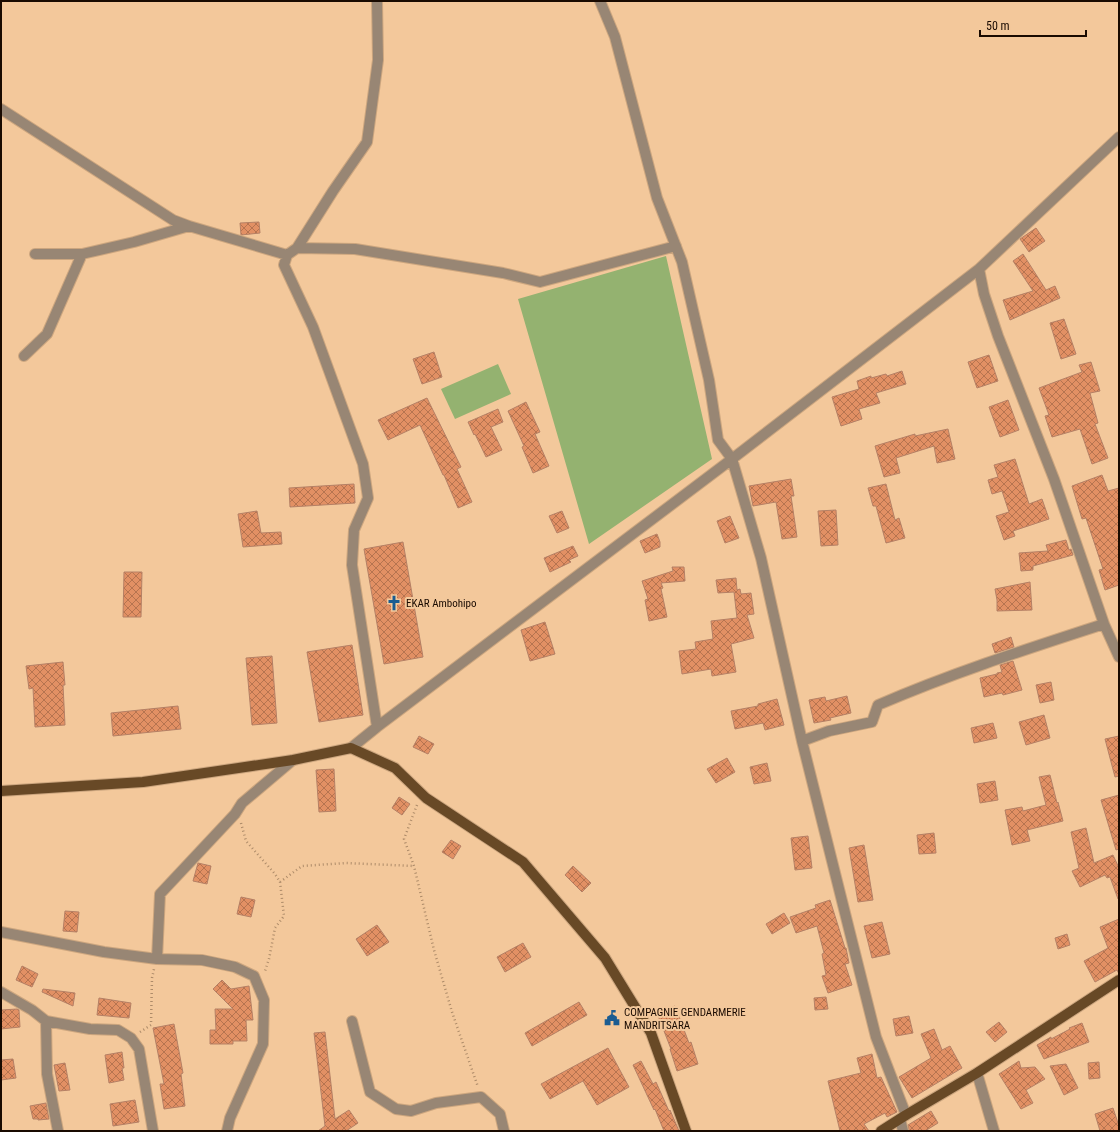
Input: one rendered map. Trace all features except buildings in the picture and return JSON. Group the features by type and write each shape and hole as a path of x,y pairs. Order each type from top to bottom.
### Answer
{"main road":[{"path":"1,791 143,782 293,760 351,748 395,768 426,798 523,862 605,958 651,1032 686,1131"},
{"path":"881,1131 977,1073 1119,980"}],"street":[{"path":"377,1 378,60 367,142 333,190 297,248 287,255 284,265 313,327 363,464 368,498 354,530 352,565 377,727"},
{"path":"600,1 615,37 657,198 682,262 708,380 718,440 732,459 761,558 802,741 876,1037 903,1117 903,1131"},
{"path":"1,109 173,220 287,255"},
{"path":"351,748 732,459 979,268 1119,137"},
{"path":"35,254 82,254 134,242 189,226"},
{"path":"297,248 355,249 503,273 540,282 676,246"},
{"path":"24,356 47,334 82,254"},
{"path":"979,268 984,294 998,336 1054,479 1104,624 1119,657"},
{"path":"802,741 828,731 872,722 878,705 915,689 988,662 1104,624"},
{"path":"157,959 160,894 235,814 242,803 293,760"},
{"path":"1,932 104,952 157,959 202,960 235,967 254,976 264,1000 263,1044 230,1118 227,1131"},
{"path":"1,992 32,1010 46,1021 90,1029 118,1030 131,1038 139,1049 154,1131"},
{"path":"46,1021 47,1074 58,1131"},
{"path":"352,1021 370,1092 396,1109 411,1110 436,1104 481,1097 500,1114 504,1131"},
{"path":"977,1073 994,1131"}],"path":[{"path":"426,798 417,805 404,839 414,866 436,957 452,1012 481,1097"},
{"path":"242,803 240,820 246,841 275,874 280,882 284,916 275,928 269,959 259,986"},
{"path":"280,882 302,866 346,863 414,866"},
{"path":"131,1038 151,1025 152,978 157,959"}],"green space":[{"path":"666,256 712,459 589,544 518,299"},
{"path":"498,364 511,394 455,419 441,389"}],"place":[{"name":"EKAR Ambohipo","path":"394,603"},
{"name":"COMPAGNIE GENDARMERIE MANDRITSARA","path":"612,1018"}]}
